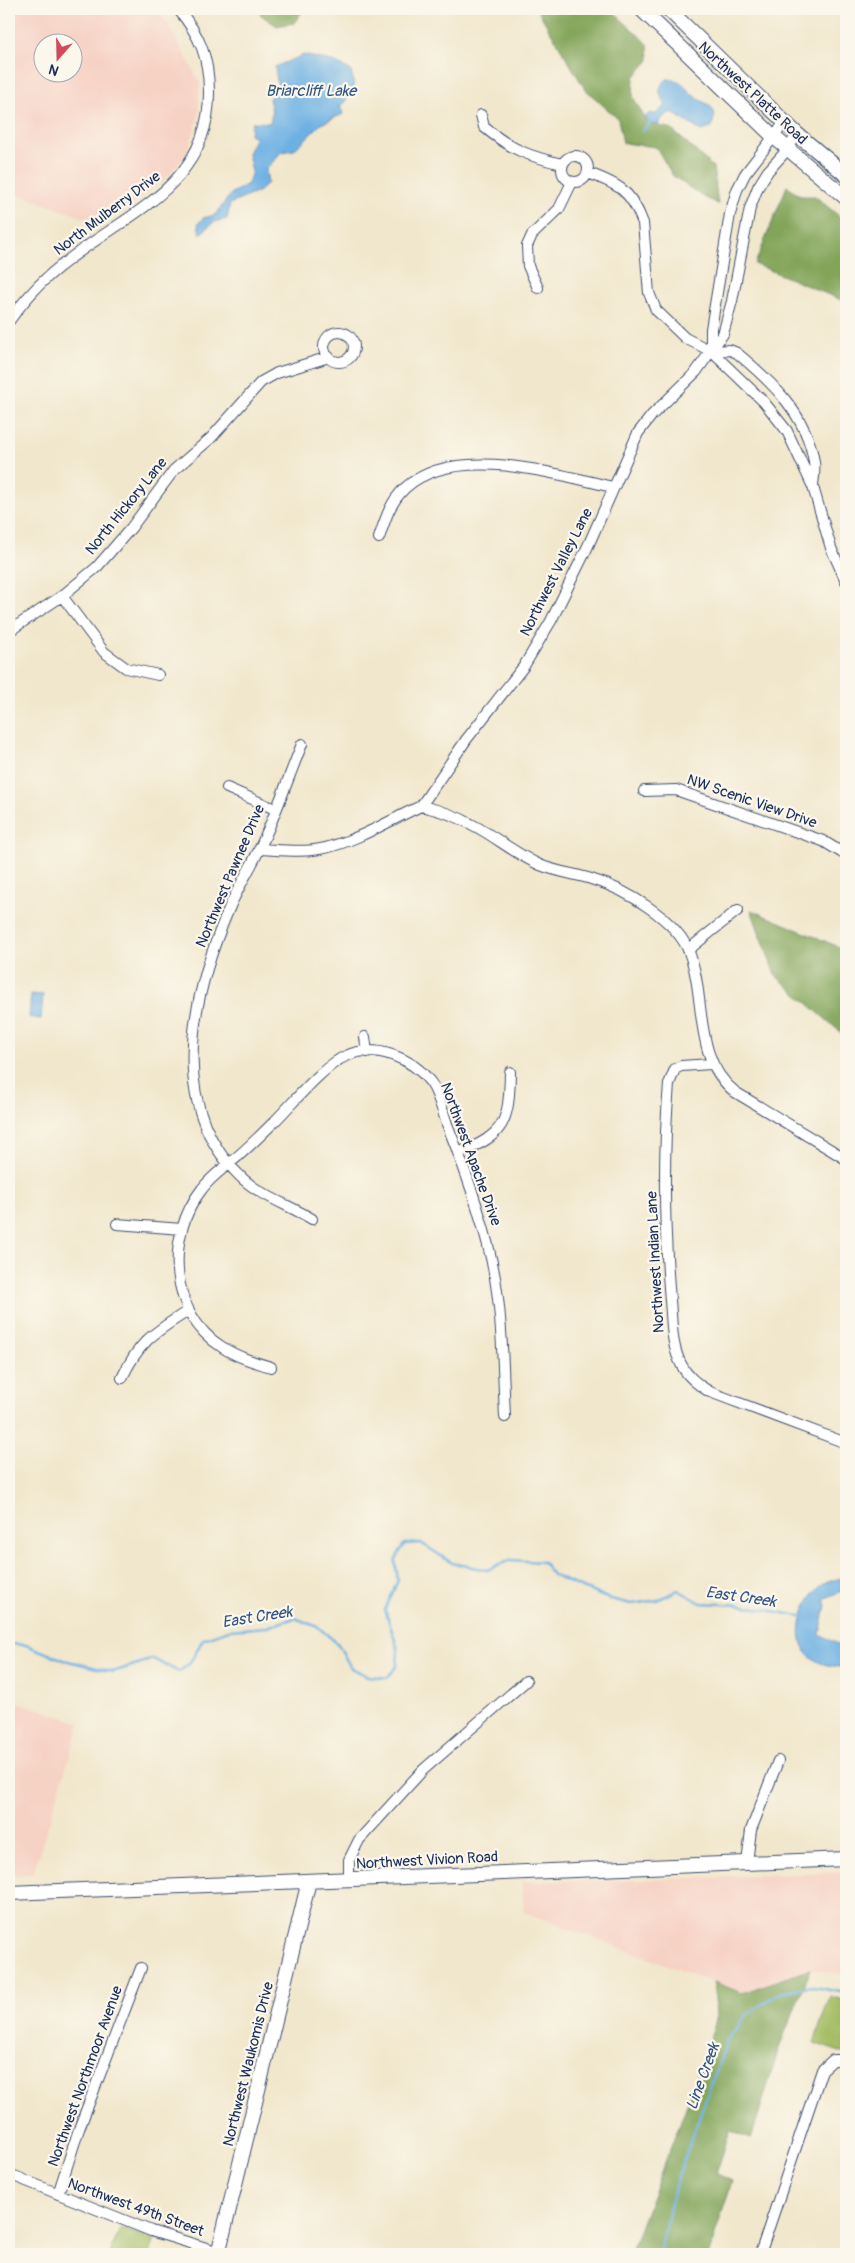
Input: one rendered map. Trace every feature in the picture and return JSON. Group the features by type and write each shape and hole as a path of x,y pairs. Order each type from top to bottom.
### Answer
{"main road":[{"name":"Northwest Platte Road","path":"641,9 774,137 846,198"},
{"name":"Northwest Platte Road","path":"668,9 797,134 846,174"},
{"name":"Northwest Vivion Road","path":"9,1893 846,1859"},
{"name":"Northwest Waukomis Drive","path":"221,2253 309,1881"}],"street":[{"name":"North Mulberry Drive","path":"9,321 45,280 67,260 120,224 176,181 199,148 209,113 208,70 204,51 189,22 178,9"},
{"path":"481,115 484,127 511,148 524,154 562,164"},
{"path":"711,351 711,329 730,214 737,190 745,174 785,122"},
{"name":"Northwest Valley Lane","path":"422,806 466,740 524,666 551,622 588,546 630,449 645,424 696,372 723,334 732,301 746,221 755,194 768,171 788,149 797,134"},
{"path":"577,156 585,160 588,173 583,179 572,182 563,176 562,164 568,158 577,156"},
{"path":"588,173 616,183 633,200 643,223 648,281 652,302 664,319 685,338 711,351 764,402 787,431 813,487 831,548 846,581"},
{"path":"538,288 528,266 527,246 535,231 559,209 572,182"},
{"path":"711,351 730,350 737,353 779,391 803,427 814,463 813,487"},
{"name":"North Hickory Lane","path":"11,627 62,596 108,554 131,528 174,470 218,431 261,382 277,373 329,357"},
{"path":"379,538 388,512 404,489 416,479 448,466 506,467 613,487"},
{"path":"62,596 104,652 126,668 158,675"},
{"name":"Northwest Pawnee Drive","path":"302,744 259,849 235,897 218,938 204,982 192,1046 192,1079 199,1110 212,1140 229,1164 257,1191 312,1218"},
{"path":"227,788 275,809"},
{"name":"NW Scenic View Drive","path":"644,791 676,790 823,841 846,856"},
{"path":"259,849 292,851 324,848 364,835 422,806 449,813 472,824 538,864 615,887 633,897 672,928 688,950 711,1064 720,1078 734,1092 846,1159"},
{"path":"688,950 738,910"},
{"path":"365,1037 367,1052"},
{"name":"Northwest Apache Drive","path":"188,1311 178,1270 178,1248 182,1229 196,1198 214,1175 266,1131 332,1064 346,1056 367,1052 389,1054 401,1058 413,1064 430,1082 437,1093 487,1243 497,1289 502,1341 505,1417"},
{"name":"Northwest Indian Lane","path":"711,1064 681,1066 675,1069 669,1084 665,1189 668,1269 674,1346 681,1364 694,1382 710,1392 846,1443"},
{"path":"458,1153 483,1144 495,1133 505,1118 510,1100 510,1072"},
{"path":"117,1224 182,1229"},
{"path":"122,1378 130,1360 143,1342 188,1311 200,1326 221,1346 244,1358 271,1368"},
{"path":"349,1880 352,1851 361,1838 423,1770 526,1681"},
{"path":"747,1863 751,1830 778,1760"},
{"name":"Northwest Northmoor Avenue","path":"58,2194 79,2129 141,1968"},
{"path":"760,2254 822,2070 833,2060 846,2060"},
{"name":"Northwest 49th Street","path":"9,2174 151,2231 221,2253"}],"shaded area":[{"path":"9,9 154,9 167,22 200,83 198,118 187,154 164,180 134,202 95,222 9,191"},
{"path":"9,1699 80,1723 33,1874 9,1876"},
{"path":"846,1872 846,1975 811,1969 742,1993 524,1912 522,1882 642,1880"}],"green space":[{"path":"259,9 304,9 294,23 277,26 261,15"},
{"path":"537,9 610,9 648,44 649,60 634,77 633,97 646,120 653,125 670,128 713,167 718,204 700,195 673,176 656,147 623,143 618,119 585,89"},
{"path":"787,186 801,196 815,196 846,222 846,302 755,264"},
{"path":"751,910 839,947 846,952 846,1037 775,975"},
{"path":"811,1969 780,2045 751,2139 730,2131 716,2174 732,2181 709,2254 630,2254 704,2060 716,2019 714,1982 742,1993"},
{"path":"830,1996 846,2001 846,2054 814,2043"},
{"path":"120,2228 155,2240 149,2254 110,2254"}],"water":[{"name":"Briarcliff Lake","path":"303,55 332,61 350,70 354,86 351,94 340,106 343,114 321,124 294,150 281,152 266,170 268,183 258,192 230,204 227,219 214,222 200,234 198,224 203,218 215,215 232,193 248,184 252,171 248,153 256,137 250,134 252,122 270,123 272,112 269,98 278,89 275,67"},
{"path":"668,79 681,82 694,96 712,108 715,115 711,128 701,131 671,112 662,118 658,125 653,125 646,120 646,116 649,113 656,114 666,105 660,88"},
{"path":"31,994 43,995 41,1019 29,1017"},
{"path":"846,1577 846,1589 824,1599 826,1606 820,1634 846,1649 846,1669 824,1664 810,1656 804,1649 800,1629 806,1608 817,1590 826,1583"}],"waterway":[{"path":"642,131 650,123"},
{"name":"East Creek","path":"9,1644 26,1645 64,1660 113,1672 153,1659 179,1672 190,1663 203,1639 229,1630 267,1627 295,1618 318,1627 338,1644 351,1668 368,1676 387,1678 397,1666 398,1649 385,1610 398,1580 395,1561 404,1544 421,1543 452,1563 487,1570 510,1560 543,1562 554,1576 607,1598 631,1604 658,1600 678,1590 701,1603 740,1605 805,1617"},
{"name":"Line Creek","path":"659,2254 677,2179 727,2041 746,2015 777,1994 808,1986 846,1993"}]}
